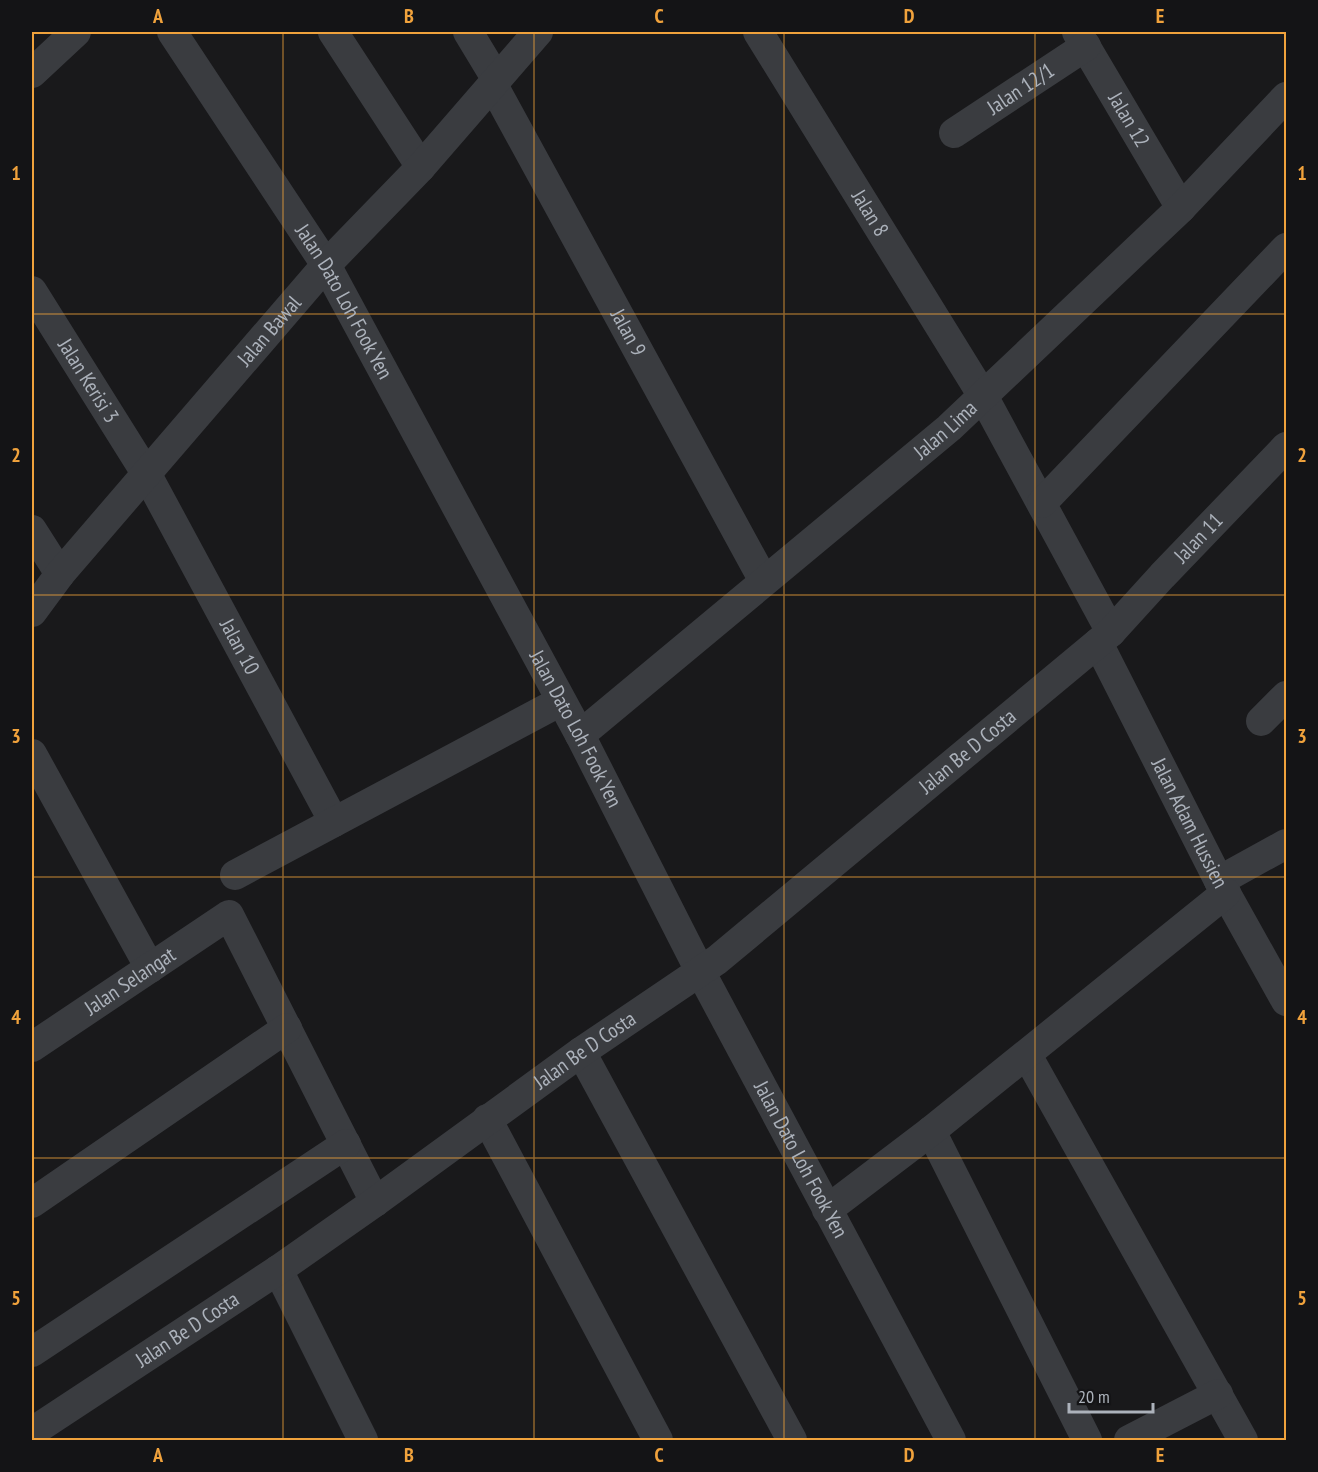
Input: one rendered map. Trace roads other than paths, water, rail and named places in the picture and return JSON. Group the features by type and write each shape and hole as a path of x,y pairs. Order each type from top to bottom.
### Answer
{"street":[{"path":"32,73 76,32"},
{"name":"Jalan Dato Loh Fook Yen","path":"172,32 326,264 580,735 700,971 828,1210 942,1438"},
{"path":"333,32 421,167"},
{"name":"Jalan 9","path":"468,32 764,581"},
{"name":"Jalan Bawal","path":"32,612 60,574 326,264 421,167 538,32"},
{"name":"Jalan 8","path":"758,32 983,396 1042,503"},
{"name":"Jalan 12/1","path":"954,133 1082,39"},
{"name":"Jalan 12","path":"1082,39 1181,208"},
{"name":"Jalan Lima","path":"580,735 949,428 1181,208 1287,97"},
{"path":"1042,503 1287,248"},
{"name":"Jalan Kerisi 3","path":"32,291 146,473"},
{"name":"Jalan 11","path":"1105,637 1287,447"},
{"name":"Jalan 10","path":"146,473 334,822"},
{"name":"Jalan Adam Hussien","path":"1042,503 1223,887 1282,984"},
{"path":"32,530 60,574"},
{"name":"Jalan Be D Costa","path":"32,1432 278,1270 581,1052 717,960 1105,637"},
{"path":"1262,722 1287,696"},
{"path":"235,875 561,702"},
{"path":"32,754 150,968"},
{"path":"828,1210 1027,1055 1223,887 1287,844"},
{"name":"Jalan Selangat","path":"32,1047 229,915 287,1028"},
{"path":"32,1203 287,1028 375,1202"},
{"path":"581,1052 792,1440"},
{"path":"1027,1055 1243,1440"},
{"path":"487,1119 658,1440"},
{"path":"931,1131 1086,1440"},
{"path":"32,1352 346,1144"},
{"path":"278,1270 363,1440"},
{"path":"1129,1440 1218,1394"}]}
